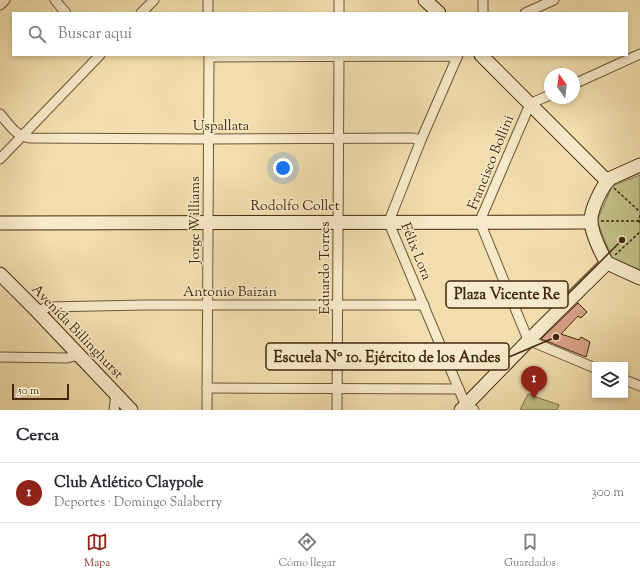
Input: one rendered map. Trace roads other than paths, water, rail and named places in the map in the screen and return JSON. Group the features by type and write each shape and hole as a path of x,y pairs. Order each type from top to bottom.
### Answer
{"street":[{"path":"0,5 5,0"},
{"path":"55,0 65,12"},
{"path":"142,12 154,0"},
{"path":"208,0 208,12"},
{"path":"339,0 339,12"},
{"path":"425,0 438,12"},
{"path":"483,0 483,12"},
{"path":"527,12 554,0"},
{"path":"580,81 640,54"},
{"path":"0,159 99,56"},
{"path":"209,56 457,57"},
{"name":"Jorge Williams","path":"207,410 209,56"},
{"name":"Eduardo Torres","path":"337,410 338,56"},
{"path":"482,56 607,181"},
{"name":"Félix Lora","path":"457,57 421,140 390,222 391,228 467,408"},
{"name":"Francisco Bollini","path":"530,339 524,331 482,227 482,216 526,111 536,101 544,98"},
{"path":"0,114 21,137"},
{"name":"Uspallata","path":"21,137 209,139 412,138 421,140"},
{"path":"640,165 607,181 602,187 592,214 591,222 607,263 640,278"},
{"name":"Rodolfo Collet","path":"0,223 209,221 591,222"},
{"path":"467,408 530,339 607,263"},
{"name":"Avenida Billinghurst","path":"0,274 132,410"},
{"name":"Antonio Baizán","path":"37,311 48,307 144,305 424,305"},
{"path":"530,339 535,343 592,367"},
{"path":"0,357 67,358 79,355"},
{"path":"628,381 640,386"},
{"path":"207,388 459,389"},
{"path":"114,410 116,394"}],"place":[{"name":"Plaza Vicente Re","path":"622,240"},
{"name":"Escuela Nº 10. Ejército de los Andes","path":"556,337"},
{"name":"Club Atlético Claypole","path":"534,399"}]}
